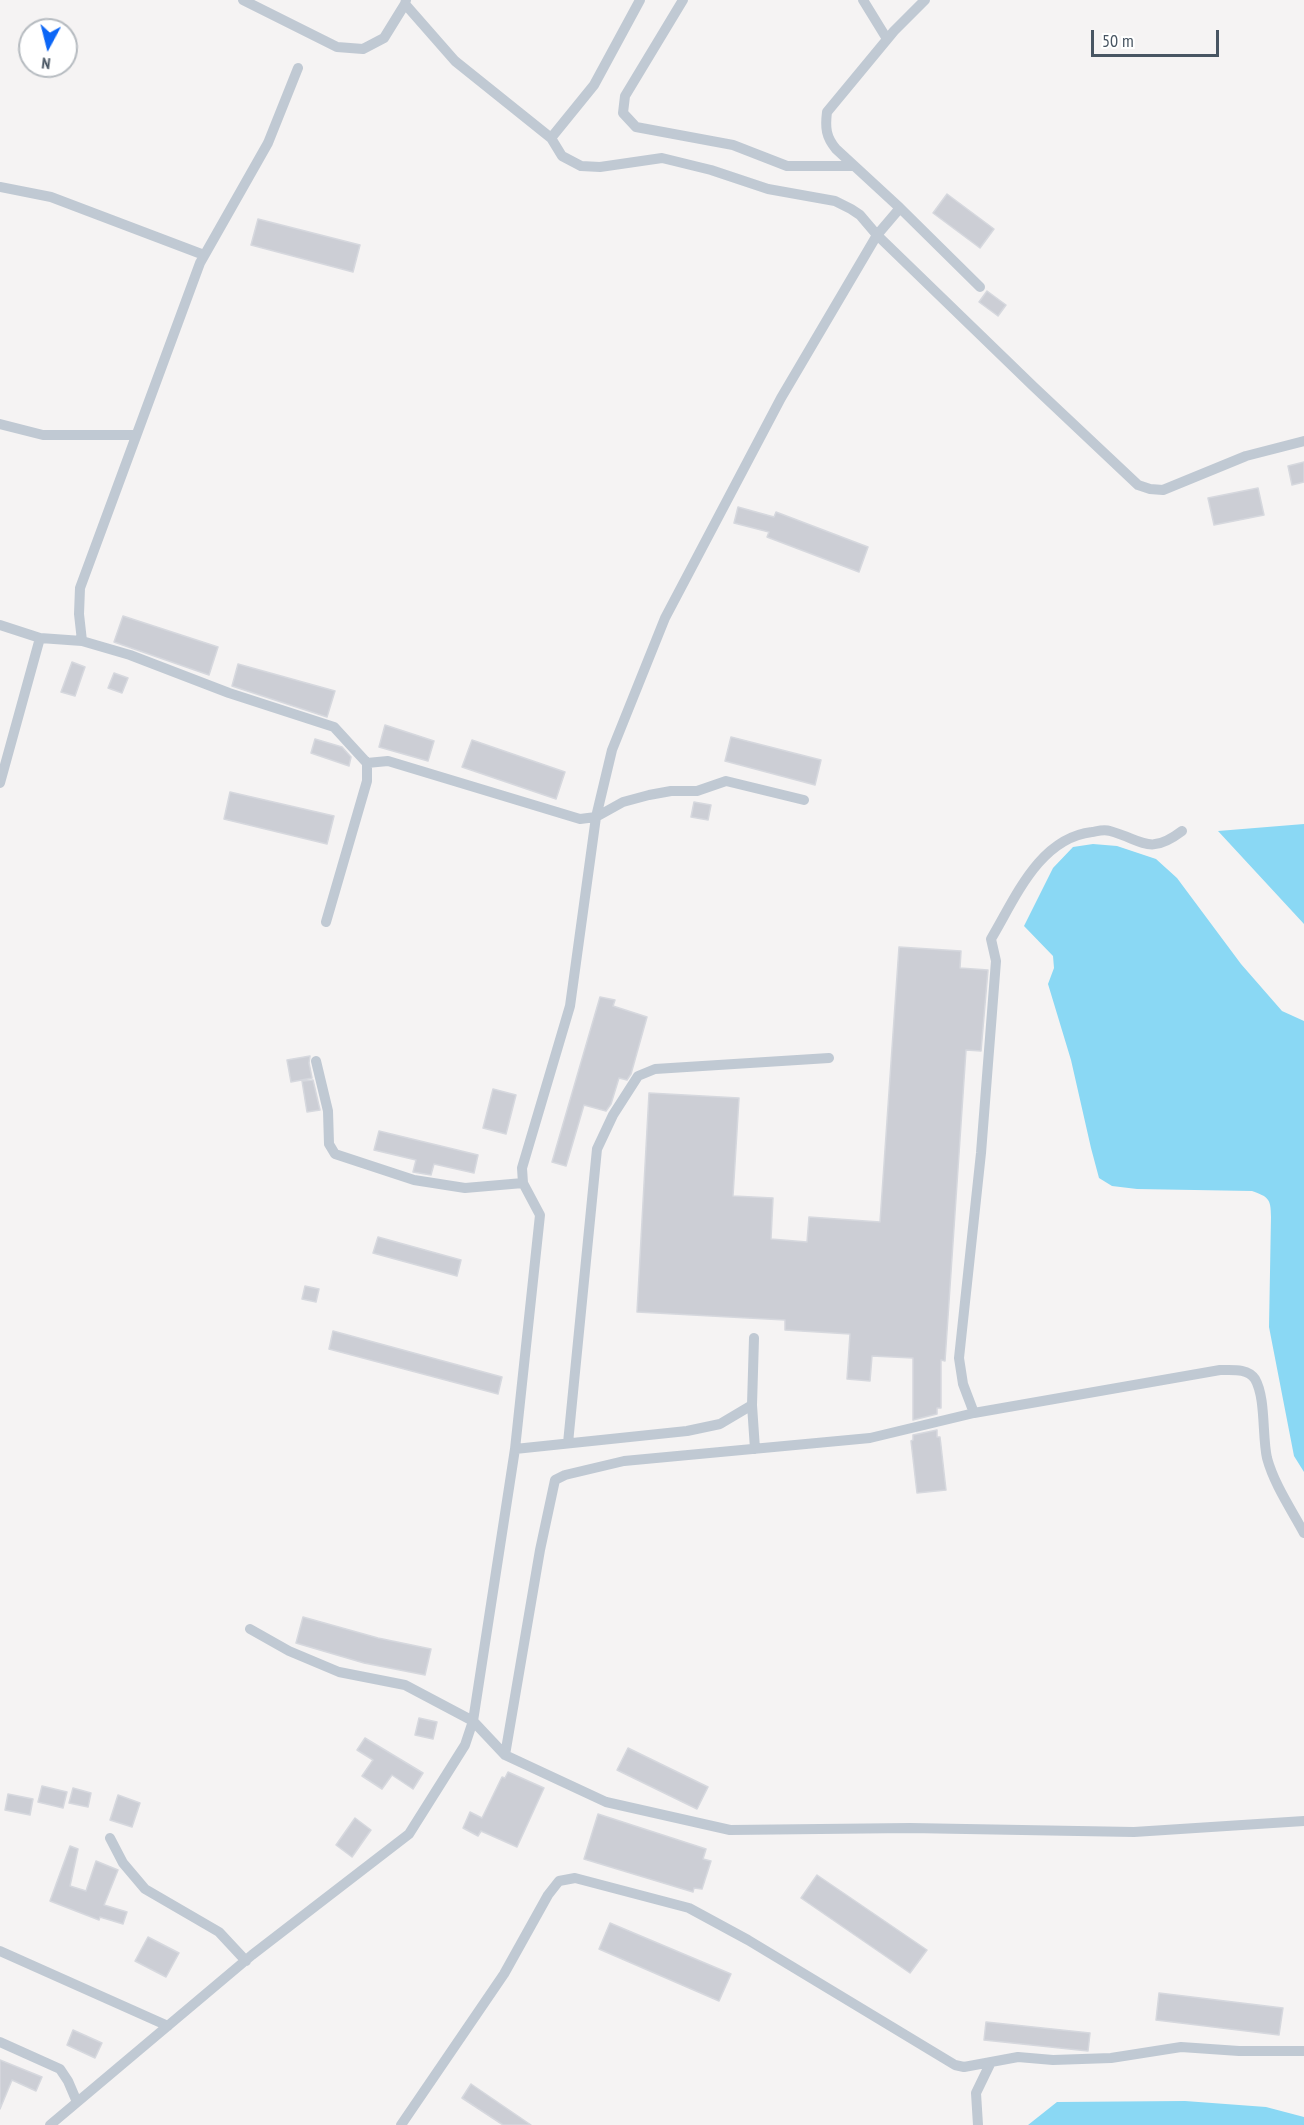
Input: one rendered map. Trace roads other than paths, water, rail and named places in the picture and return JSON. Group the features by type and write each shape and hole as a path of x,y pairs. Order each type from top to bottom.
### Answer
{"lane":[{"path":"243,0 337,47 363,49 384,38 409,4 424,27 455,61 551,138 562,156 580,166 600,167 662,158 711,170 768,189 835,201 851,209 860,215 877,235 1138,485 1163,490 1246,456 1304,441"},
{"path":"551,138 594,85 640,0"},
{"path":"683,0 625,96 622,112 636,127 733,145 787,166 854,166"},
{"path":"863,0 887,39"},
{"path":"925,0 887,39 827,112 825,125 828,140 980,287"},
{"path":"82,641 79,614 80,588 136,435 204,255 267,143 298,68"},
{"path":"0,188 51,197 204,255"},
{"path":"50,2125 246,1961 409,1834 465,1745 473,1721 514,1449 540,1215 523,1183 522,1168 570,1006 596,817 612,750 665,618 781,398 877,235 900,208"},
{"path":"0,424 43,435 136,435"},
{"path":"0,624 40,638 82,641 130,655 229,693 334,727 367,764 367,781 326,922"},
{"path":"0,783 40,638"},
{"path":"367,764 388,761 580,819 596,817 623,802 649,795 671,791 697,791 726,781 804,800"},
{"path":"974,1413 963,1384 959,1358 981,1153 996,961 991,939 1032,870 1058,845 1082,833 1107,830 1141,843 1154,845 1171,840 1182,831"},
{"path":"568,1443 597,1149 613,1115 638,1076 655,1069 829,1058"},
{"path":"316,1061 328,1111 329,1144 335,1154 414,1180 465,1188 523,1183"},
{"path":"754,1338 752,1404 755,1449"},
{"path":"506,1755 540,1550 555,1480 565,1475 624,1461 870,1438 974,1413 1221,1370 1247,1372 1254,1379 1259,1394 1267,1457 1277,1482 1304,1533"},
{"path":"514,1449 687,1431 720,1424 752,1404"},
{"path":"250,1629 290,1651 339,1672 405,1685 473,1721 506,1755 606,1802 730,1830 910,1827 1134,1832 1304,1821"},
{"path":"110,1838 123,1863 145,1889 219,1932 246,1961"},
{"path":"401,2125 504,1974 548,1895 559,1881 575,1878 689,1908 748,1940 944,2061 964,2067 1018,2057 1053,2060 1111,2058 1181,2047 1239,2051 1304,2051"},
{"path":"0,1951 168,2026"},
{"path":"0,2042 60,2068 77,2102"},
{"path":"978,2125 976,2093 991,2062"}],"water":[{"path":"1304,824 1304,924 1218,831"},
{"path":"1093,844 1117,846 1156,859 1177,878 1241,964 1282,1011 1304,1021 1304,1472 1294,1456 1269,1327 1271,1217 1268,1199 1252,1191 1137,1189 1112,1186 1099,1178 1071,1060 1048,984 1054,968 1053,956 1024,926 1053,868 1073,847"},
{"path":"1185,2101 1266,2107 1304,2117 1304,2125 1028,2125 1057,2102"}]}
